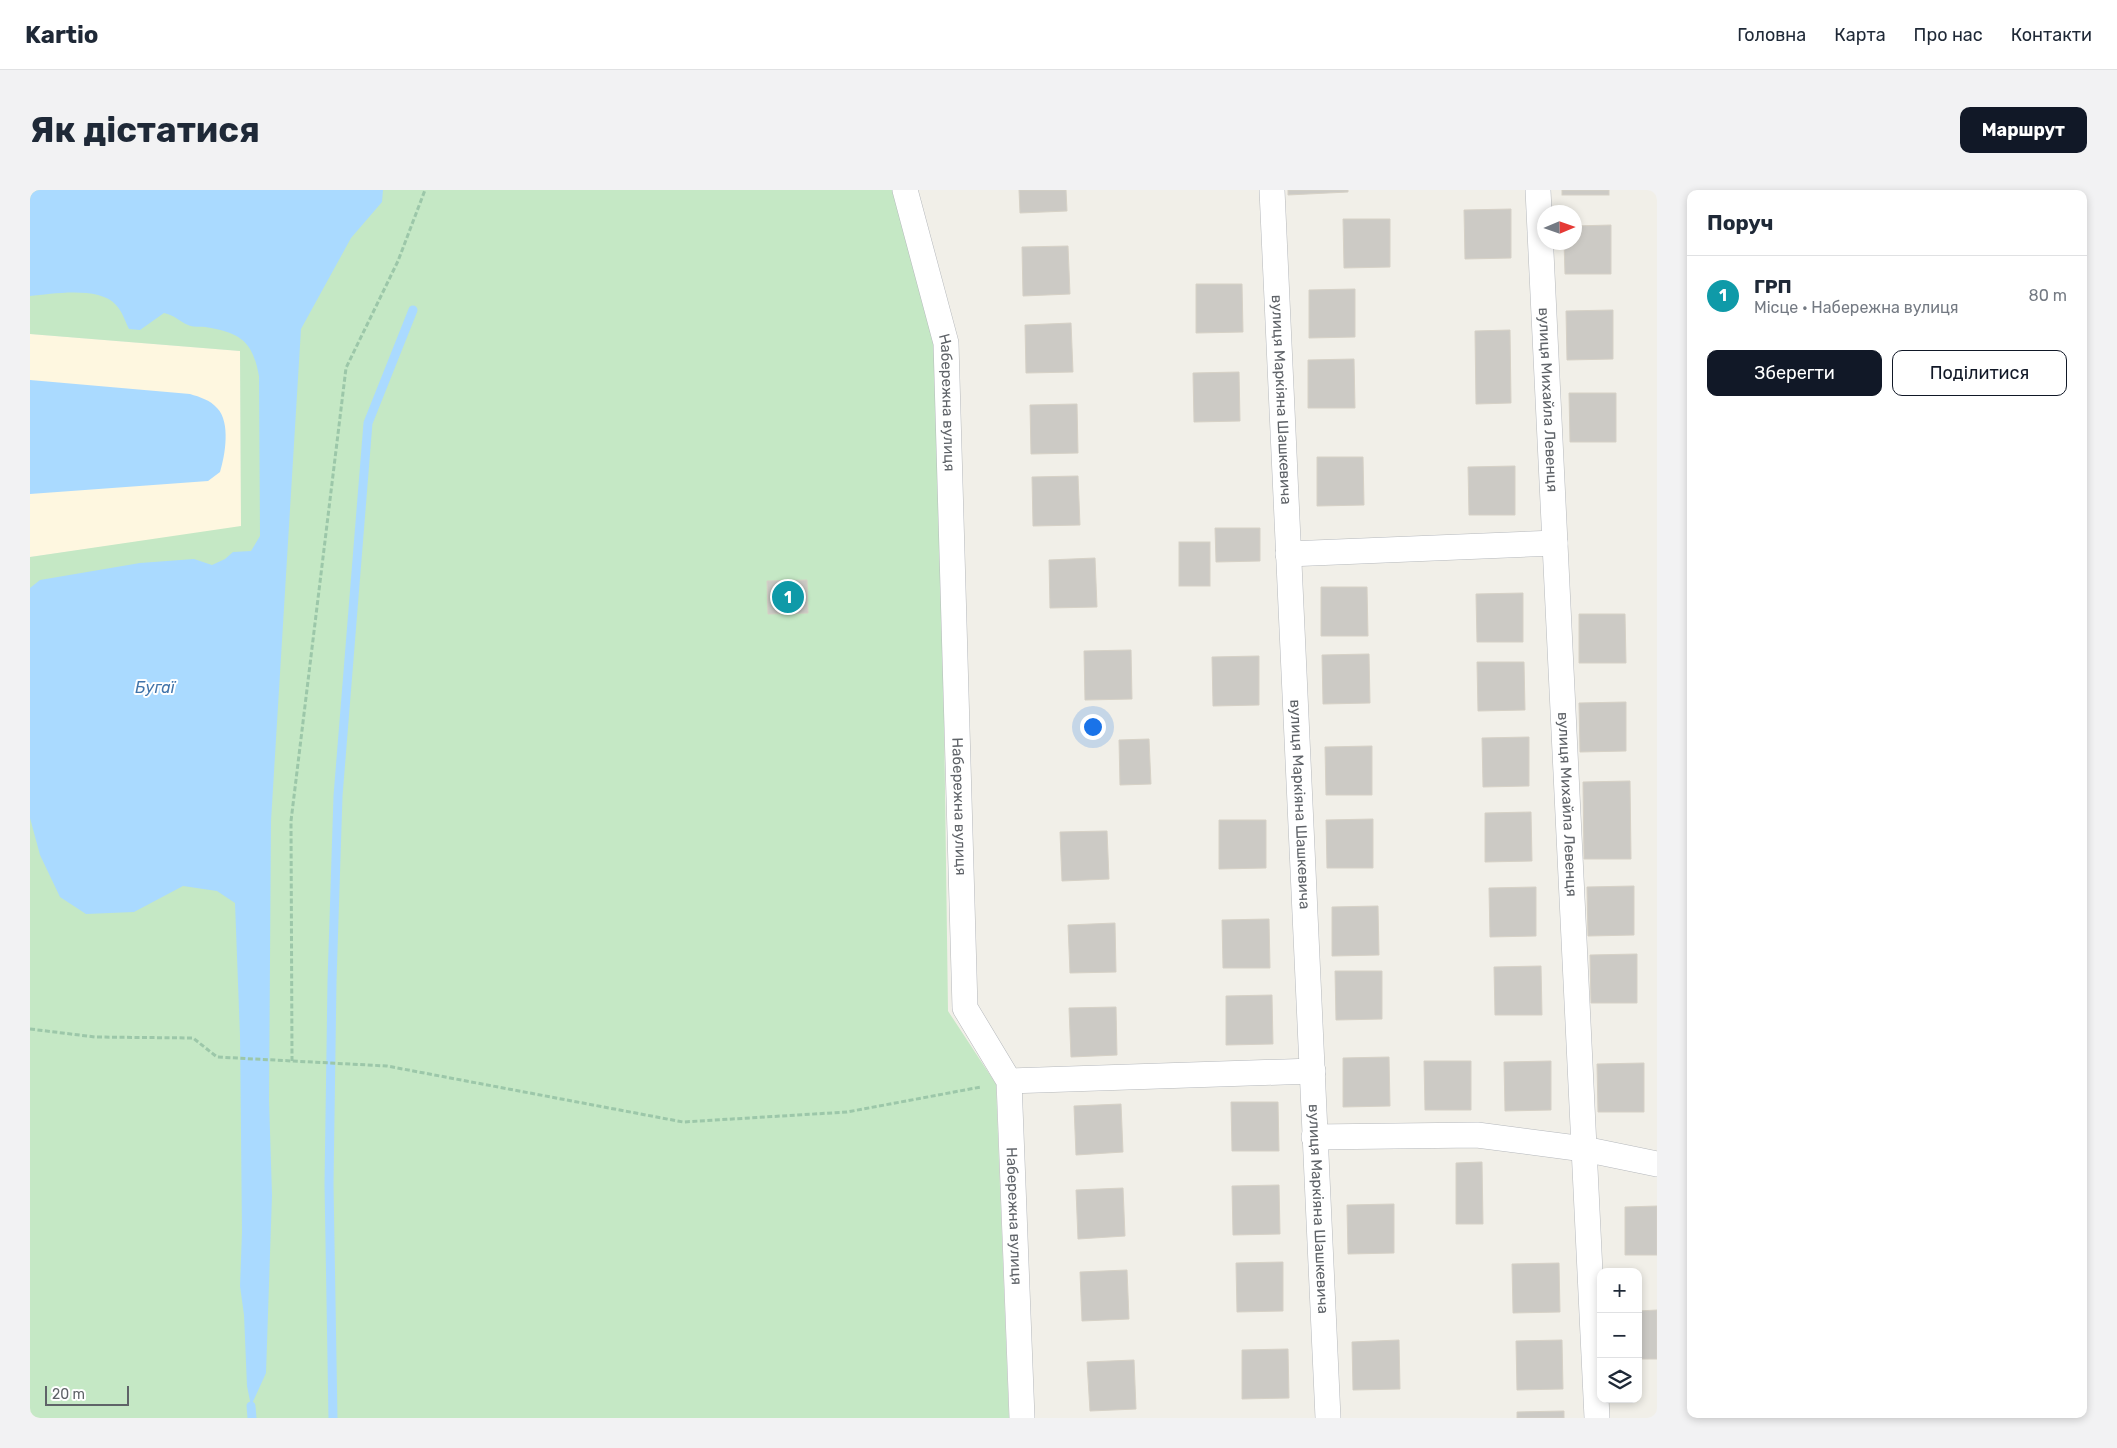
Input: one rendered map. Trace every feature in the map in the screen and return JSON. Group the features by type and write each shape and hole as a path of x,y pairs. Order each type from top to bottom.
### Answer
{"street":[{"name":"Набережна вулиця","path":"905,190 946,343 965,1008 1009,1081 1022,1418"},
{"name":"вулиця Маркіяна Шашкевича","path":"1272,190 1328,1418"},
{"name":"вулиця Михайла Левенця","path":"1538,190 1596,1418"},
{"path":"1288,554 1555,543"},
{"path":"1009,1081 1313,1071"},
{"path":"1314,1137 1477,1135 1584,1149 1657,1164"}],"path":[{"path":"292,1061 291,821 346,368 398,261 425,190"},
{"path":"30,1029 94,1037 193,1038 217,1057 387,1066 683,1122 847,1112 1009,1081"}],"shaded area":[{"path":"30,334 240,351 241,527 30,557"}],"green space":[{"path":"30,190 897,190 939,347 948,1011 996,1084 1009,1418 30,1418 30,557 241,526 240,351 30,334"}],"water":[{"name":"Бугаї","path":"30,190 383,190 382,202 351,238 301,329 271,821 269,1100 272,1195 266,1373 251,1406 247,1386 244,1315 240,1286 242,1232 240,1036 235,903 217,891 183,886 134,912 86,914 60,897 40,855 30,818 30,588 40,580 140,563 194,559 212,565 225,559 233,552 251,551 260,536 259,376 250,348 239,337 222,330 191,326 164,313 140,330 129,329 116,305 99,295 63,293 30,296"},
{"path":"30,380 190,394 205,399 217,408 224,422 226,439 220,472 208,481 30,494"}],"building":[{"path":"1019,190 1066,190 1067,211 1020,213"},
{"path":"1288,190 1348,190 1348,192 1288,195"},
{"path":"1562,190 1609,190 1609,195 1562,195"},
{"path":"1511,209 1511,258 1465,259 1464,210"},
{"path":"1343,219 1390,219 1390,267 1344,268"},
{"path":"1611,225 1611,274 1565,274 1564,250 1582,250 1582,226"},
{"path":"1068,246 1070,294 1023,296 1022,247"},
{"path":"1196,284 1242,284 1243,332 1196,333"},
{"path":"1355,289 1355,337 1309,338 1309,290"},
{"path":"1613,310 1613,359 1567,360 1566,311"},
{"path":"1071,323 1073,372 1026,373 1025,325"},
{"path":"1510,330 1511,403 1476,404 1475,331"},
{"path":"1354,359 1355,408 1308,408 1308,360"},
{"path":"1239,372 1240,421 1194,422 1193,373"},
{"path":"1569,393 1616,393 1616,442 1570,442"},
{"path":"1077,404 1078,453 1031,454 1030,405"},
{"path":"1317,457 1363,457 1364,505 1317,506"},
{"path":"1515,466 1515,515 1469,515 1468,467"},
{"path":"1078,476 1080,525 1033,526 1032,477"},
{"path":"1215,528 1260,528 1260,561 1216,562"},
{"path":"1179,542 1210,542 1210,586 1179,586"},
{"path":"1095,558 1097,607 1050,608 1049,560"},
{"path":"807,580 808,613 768,614 767,581"},
{"path":"1321,587 1367,587 1368,636 1321,636"},
{"path":"1523,593 1523,642 1477,642 1476,594"},
{"path":"1579,614 1625,614 1626,663 1579,663"},
{"path":"1131,650 1132,699 1085,700 1084,651"},
{"path":"1369,654 1370,703 1323,704 1322,655"},
{"path":"1259,656 1259,705 1213,706 1212,657"},
{"path":"1477,662 1524,662 1525,710 1478,711"},
{"path":"1626,702 1626,751 1580,752 1579,703"},
{"path":"1529,737 1529,786 1483,787 1482,738"},
{"path":"1149,739 1151,784 1120,785 1119,740"},
{"path":"1372,746 1372,795 1326,795 1325,747"},
{"path":"1630,781 1631,859 1584,859 1583,782"},
{"path":"1531,812 1532,861 1485,862 1485,813"},
{"path":"1373,819 1373,868 1327,868 1326,820"},
{"path":"1219,820 1266,820 1266,868 1219,869"},
{"path":"1107,831 1109,879 1062,881 1060,832"},
{"path":"1634,886 1634,935 1588,936 1587,887"},
{"path":"1536,887 1536,936 1490,937 1489,888"},
{"path":"1378,906 1379,955 1332,956 1332,907"},
{"path":"1269,919 1270,968 1223,968 1222,920"},
{"path":"1115,923 1116,972 1070,973 1068,925"},
{"path":"1637,954 1637,1003 1591,1003 1590,955"},
{"path":"1541,966 1542,1015 1495,1015 1494,967"},
{"path":"1335,971 1382,971 1382,1019 1336,1020"},
{"path":"1272,995 1273,1044 1226,1045 1226,996"},
{"path":"1116,1007 1117,1055 1071,1057 1069,1008"},
{"path":"1389,1057 1390,1106 1343,1107 1343,1058"},
{"path":"1424,1061 1471,1061 1471,1110 1425,1110"},
{"path":"1551,1061 1551,1110 1505,1111 1504,1062"},
{"path":"1644,1063 1644,1112 1598,1112 1597,1064"},
{"path":"1231,1102 1278,1102 1279,1151 1232,1151"},
{"path":"1121,1104 1123,1152 1076,1155 1074,1106"},
{"path":"1482,1162 1483,1224 1456,1224 1456,1163"},
{"path":"1279,1185 1280,1234 1233,1235 1232,1186"},
{"path":"1123,1188 1125,1236 1078,1239 1076,1190"},
{"path":"1394,1204 1394,1253 1348,1254 1347,1205"},
{"path":"1657,1206 1657,1255 1625,1255 1625,1207"},
{"path":"1283,1262 1283,1311 1237,1312 1236,1263"},
{"path":"1559,1263 1560,1312 1513,1313 1512,1264"},
{"path":"1127,1270 1129,1319 1082,1321 1080,1272"},
{"path":"1657,1310 1657,1359 1642,1359 1642,1311"},
{"path":"1399,1340 1400,1389 1353,1390 1352,1342"},
{"path":"1562,1340 1563,1389 1517,1390 1516,1341"},
{"path":"1288,1349 1289,1398 1242,1399 1242,1350"},
{"path":"1134,1360 1136,1409 1090,1411 1087,1362"},
{"path":"1564,1411 1564,1418 1517,1418 1517,1412"}],"waterway":[{"path":"333,1418 329,1184 332,981 338,796 368,423 413,310"},
{"path":"251,1406 252,1418"}],"place":[{"name":"ГРП","path":"788,597"}]}
